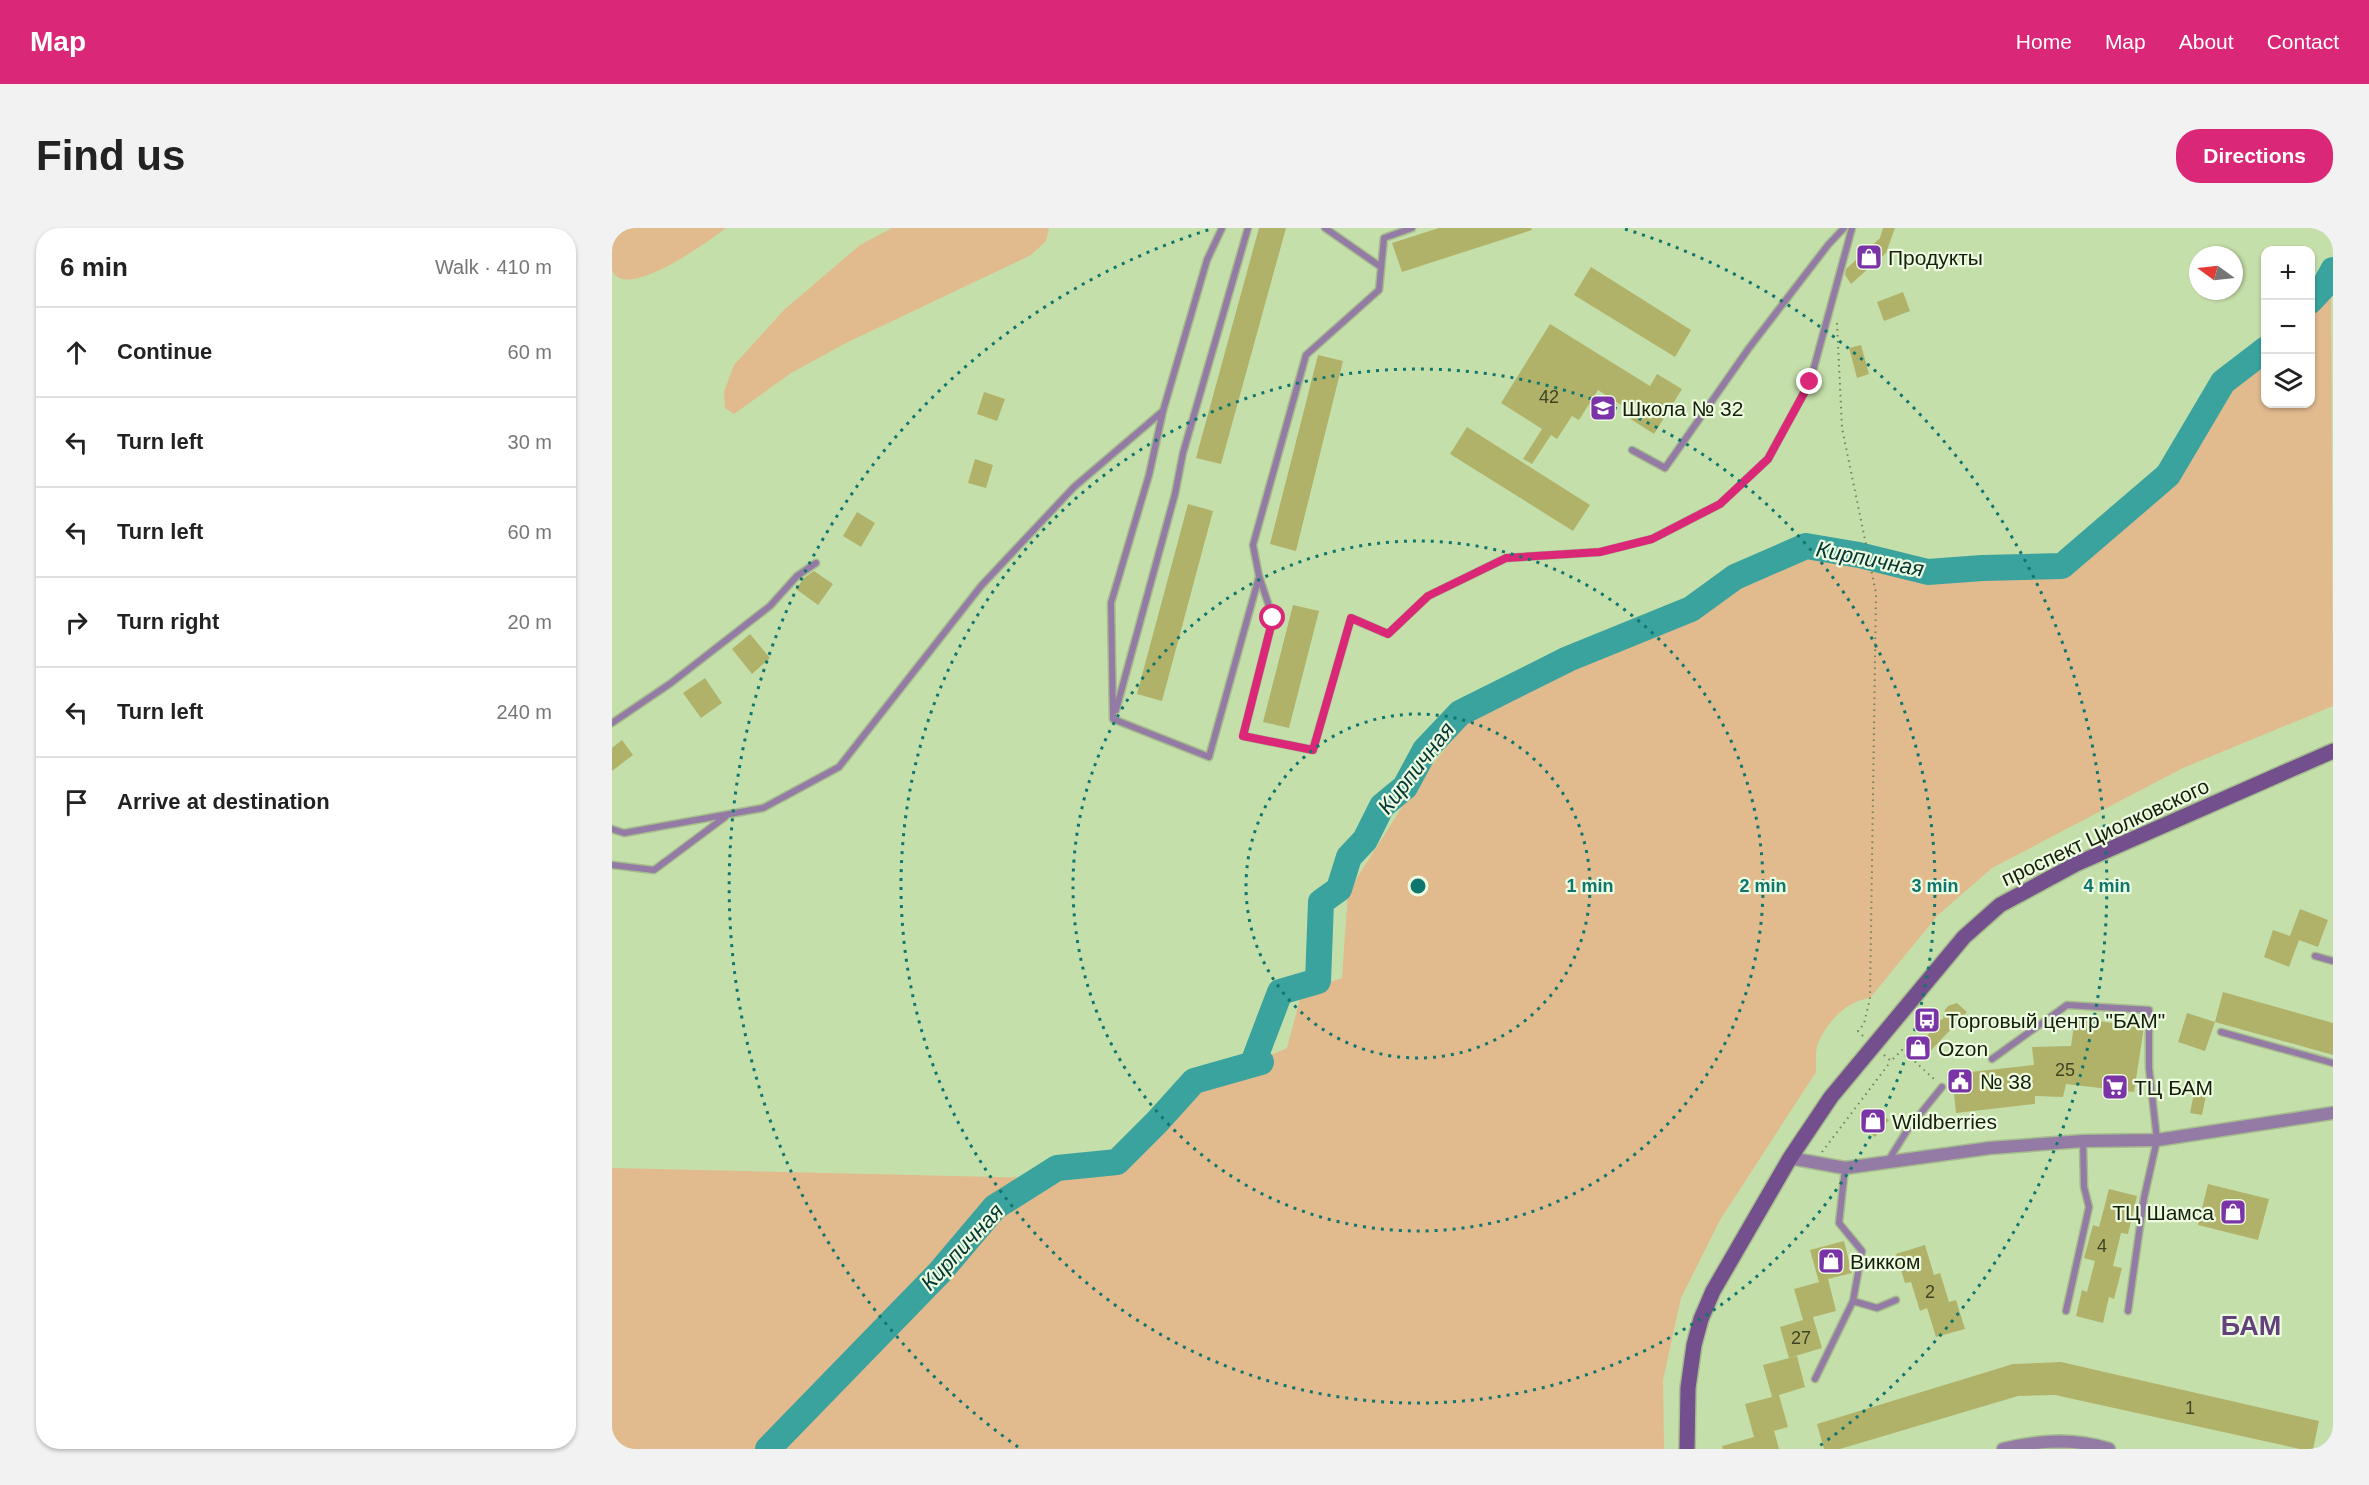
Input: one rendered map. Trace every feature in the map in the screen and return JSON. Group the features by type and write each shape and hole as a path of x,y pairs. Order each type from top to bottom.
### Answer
{"main road":[{"name":"проспект Циолковского","path":"1687,1449 1688,1388 1694,1345 1701,1319 1713,1291 1790,1158 1831,1097 1964,937 2000,905 2076,864 2333,751"}],"street":[{"path":"1790,1158 1845,1168 1990,1148 2083,1141 2157,1140 2333,1113"},
{"path":"2003,1449 2031,1442 2087,1442 2109,1449"}],"lane":[{"path":"1113,719 1111,603 1149,475 1163,411 1207,260 1222,228"},
{"path":"1113,719 1175,494 1184,453 1248,228"},
{"path":"1325,228 1381,267"},
{"path":"1412,228 1384,238 1379,290 1306,355 1253,545 1259,576 1273,618 1243,736 1313,750 1351,618 1388,634 1428,596 1506,558 1600,552 1652,539 1720,504 1768,459 1810,382 1852,228"},
{"path":"1632,450 1665,468 1749,348 1828,245 1844,228"},
{"path":"612,830 624,833 763,808 839,767 981,586 1074,487 1163,411"},
{"path":"612,723 671,683 770,606 797,576 816,562"},
{"path":"1113,719 1209,757 1259,576"},
{"path":"612,865 654,870 728,814"},
{"path":"2314,956 2333,961"},
{"path":"1992,1059 2067,1005 2149,1010 2149,1068 2157,1140 2144,1198 2128,1311"},
{"path":"2221,1032 2333,1063"},
{"path":"1887,1162 1908,1129 1942,1087"},
{"path":"2066,1311 2089,1207 2084,1187 2083,1141"},
{"path":"1815,1379 1853,1301 1862,1251 1839,1223 1845,1168"},
{"path":"1853,1301 1877,1308 1896,1300"}],"path":[{"path":"1837,317 1842,428 1876,593 1870,998"},
{"path":"1814,1162 1891,1061"},
{"path":"1918,1065 1942,1087"}],"shaded area":[{"path":"612,228 726,228 668,266 633,279 620,278 612,270"},
{"path":"892,228 1049,228 1046,241 1031,255 846,343 791,373 734,414 725,408 724,392 734,365 784,310 860,245"},
{"path":"2331,286 2333,706 2183,768 1992,868 1938,915 1870,998 1853,1003 1839,1013 1827,1027 1818,1043 1816,1072 1720,1220 1681,1298 1663,1380 1664,1449 612,1449 612,1168 1040,1178 1085,1160 1130,1161 1201,1085 1287,1048 1302,992 1342,978 1348,892 1416,785 1466,723 1525,686 1804,560 1869,553 1948,575 2077,565 2189,460 2234,378 2261,352 2261,408 2315,408 2315,301"}],"building":[{"path":"1259,228 1286,228 1221,464 1196,458"},
{"path":"1439,228 1531,228 1532,230 1402,272 1392,243"},
{"path":"1883,228 1895,228 1886,253 1851,284 1845,275 1846,269 1880,238"},
{"path":"1591,267 1691,330 1675,357 1574,295"},
{"path":"1903,292 1910,311 1884,321 1877,302"},
{"path":"1550,324 1650,386 1657,374 1682,389 1654,434 1629,418 1632,412 1598,390 1579,420 1572,416 1557,439 1551,435 1532,464 1523,459 1542,429 1501,403"},
{"path":"1861,345 1869,374 1857,378 1849,348"},
{"path":"1318,355 1343,361 1296,551 1270,544"},
{"path":"984,392 1005,399 997,421 977,414"},
{"path":"1467,427 1590,505 1573,531 1450,454"},
{"path":"975,459 993,465 986,488 968,483"},
{"path":"1188,504 1213,511 1162,701 1137,694"},
{"path":"857,512 875,523 861,547 843,536"},
{"path":"814,571 833,584 818,605 796,589 804,578"},
{"path":"1293,605 1319,611 1289,728 1263,722"},
{"path":"750,634 770,658 752,674 732,649"},
{"path":"705,678 722,703 701,718 683,693"},
{"path":"622,740 633,755 612,771 612,748"},
{"path":"2300,909 2328,920 2318,947 2299,940 2289,967 2264,957 2273,930 2290,936"},
{"path":"2223,992 2333,1023 2333,1055 2215,1022"},
{"path":"1957,1003 1967,1012 1923,1059 1914,1050 1916,1044 1921,1037 1928,1035 1935,1022 1943,1019 1948,1006"},
{"path":"2187,1013 2215,1022 2205,1051 2178,1042"},
{"path":"2075,1018 2144,1027 2134,1092 2066,1084 2063,1097 2035,1096 2035,1104 1956,1113 1952,1074 2034,1065 2032,1047 2071,1046"},
{"path":"2195,1088 2207,1090 2202,1115 2190,1113"},
{"path":"1876,1110 1889,1120 1875,1137 1863,1127 1866,1118"},
{"name":"ТЦ Шамса","path":"2208,1184 2269,1199 2258,1240 2198,1225"},
{"path":"2109,1189 2137,1196 2128,1234 2121,1233 2113,1266 2122,1268 2114,1299 2109,1297 2103,1323 2076,1316 2082,1290 2087,1292 2095,1261 2084,1258 2093,1225 2099,1227"},
{"path":"1844,1241 1852,1273 1828,1279 1836,1311 1813,1317 1822,1348 1789,1358 1780,1327 1803,1320 1794,1289 1819,1282 1810,1250"},
{"path":"1925,1245 1934,1275 1940,1273 1949,1302 1956,1300 1965,1329 1936,1337 1927,1308 1920,1311 1911,1282 1905,1283 1896,1254"},
{"path":"1797,1356 1805,1387 1779,1395 1788,1427 1774,1431 1779,1449 1723,1449 1722,1446 1754,1437 1745,1404 1772,1397 1763,1365"},
{"path":"2061,1362 2319,1421 2313,1449 2300,1449 2055,1395 2018,1396 1840,1449 1824,1449 1817,1424 2013,1364"}],"waterway":[{"name":"Кирпичная","path":"2311,300 2325,285 2333,270"},
{"name":"Кирпичная","path":"768,1449 940,1272 995,1207 1057,1168 1117,1162 1194,1081 1261,1062 1253,1063 1280,992 1318,981 1321,902 1339,889 1349,857 1365,840 1382,806 1405,787 1425,750 1460,713 1568,659 1691,609 1735,577 1806,546 1859,555 1928,572 2062,566 2168,475 2223,382 2261,353"}],"place":[{"name":"Продукты","path":"1869,257"},
{"name":"Школа № 32","path":"1603,408"},
{"name":"Торговый центр \"БАМ\"","path":"1927,1020"},
{"name":"Ozon","path":"1918,1048"},
{"name":"№ 38","path":"1960,1081"},
{"name":"ТЦ БАМ","path":"2115,1087"},
{"name":"Wildberries","path":"1873,1121"},
{"name":"ТЦ Шамса","path":"2233,1212"},
{"name":"Викком","path":"1831,1261"}],"district":[{"name":"БАМ","path":"2251,1326"}],"route":[{"path":"1273,618 1243,736 1263,742 1313,750 1351,618 1388,634 1428,596 1506,558 1600,552 1652,539 1720,504 1768,459 1810,382"}]}
